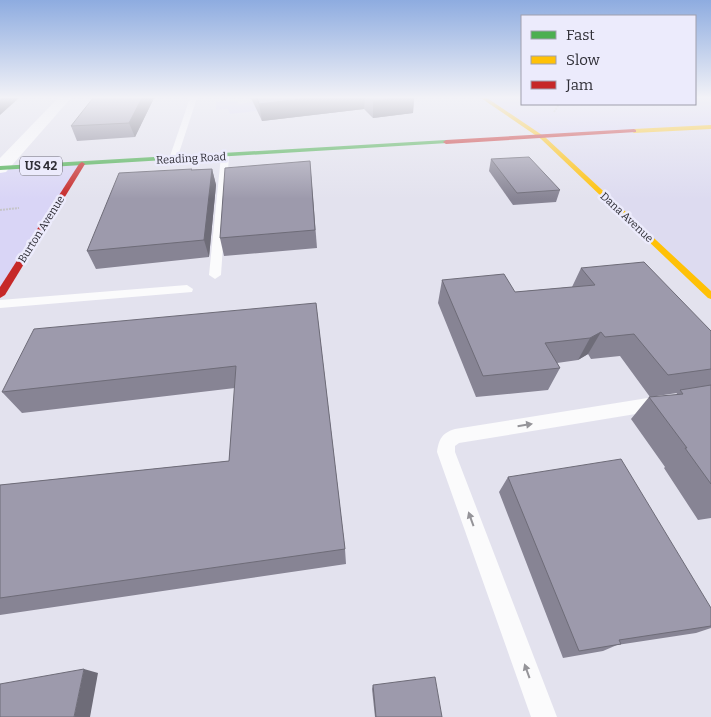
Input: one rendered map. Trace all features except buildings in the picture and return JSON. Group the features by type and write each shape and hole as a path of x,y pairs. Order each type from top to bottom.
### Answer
{"main road":[{"name":"Dana Avenue","path":"533,131 543,138 711,296"},
{"name":"Reading Road","path":"0,168 643,131"},
{"name":"Burton Avenue","path":"0,295 82,164"}],"street":[{"path":"0,168 34,131"}],"lane":[{"path":"173,159 182,131"},
{"path":"215,275 226,156"},
{"path":"0,304 187,289"},
{"path":"544,717 446,452 447,442 455,436 682,400"}],"shaded area":[{"path":"533,131 643,131 543,138"},
{"path":"643,131 711,131 711,296 543,138"},
{"path":"82,164 0,295 0,168"}],"traffic: fast":[{"path":"0,168 446,142"}],"traffic: slow":[{"path":"533,131 543,138 711,296"}],"traffic: jam":[{"path":"446,142 626,131"},
{"path":"0,295 82,164"}]}
